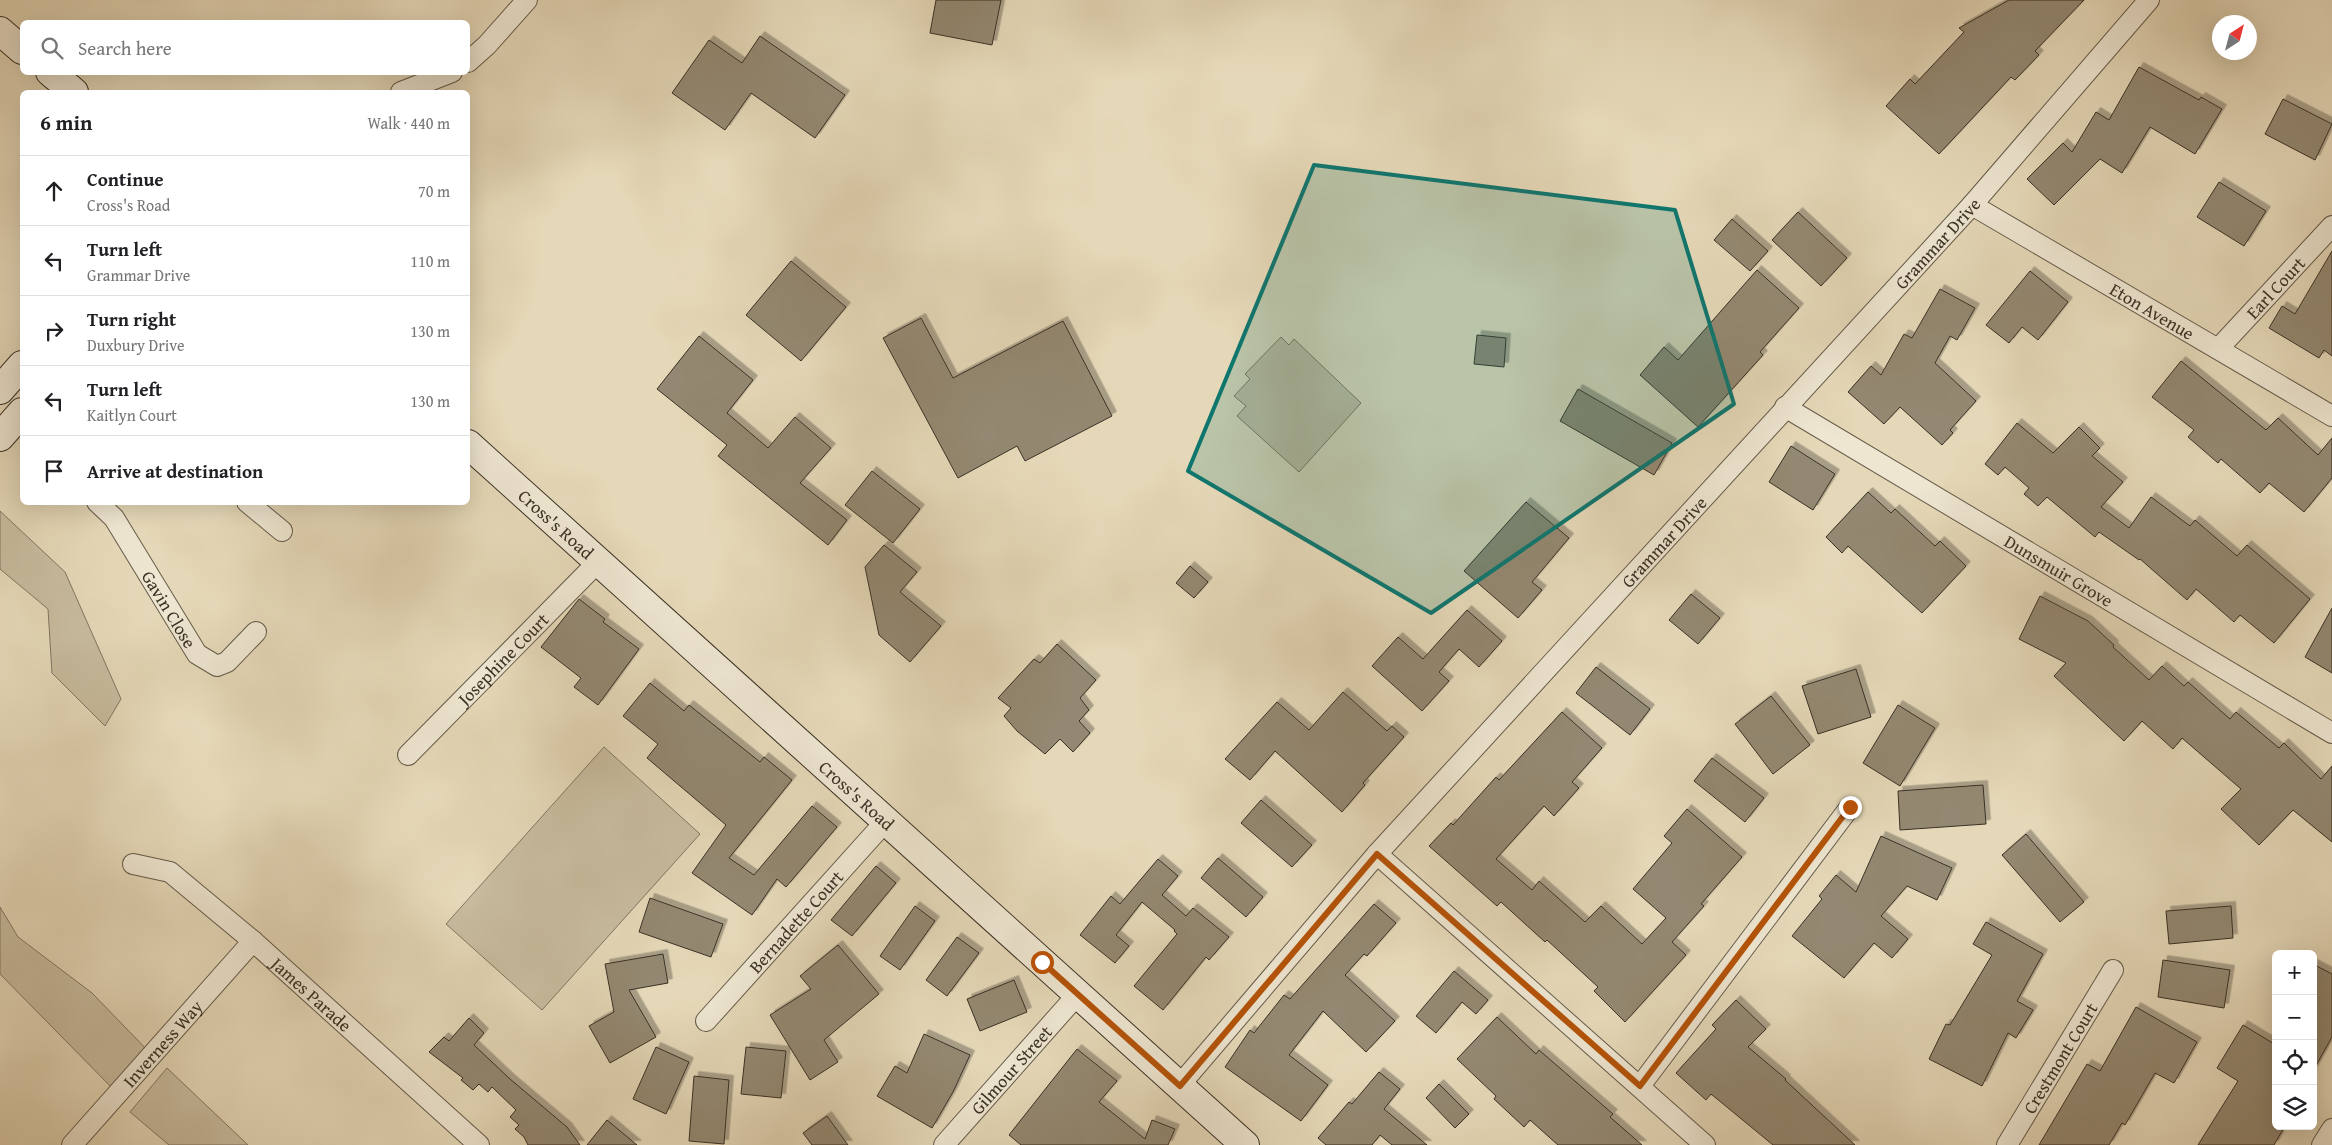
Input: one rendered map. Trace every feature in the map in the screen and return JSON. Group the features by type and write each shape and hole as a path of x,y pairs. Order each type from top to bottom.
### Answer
{"street":[{"path":"470,60 527,0"},
{"name":"Grammar Drive","path":"1180,1086 1377,854 1972,205 2149,0"},
{"path":"0,31 20,48"},
{"path":"54,75 72,90"},
{"path":"406,90 444,75"},
{"name":"Eton Avenue","path":"1972,205 2332,416"},
{"name":"Earl Court","path":"2218,349 2332,226"},
{"path":"0,390 20,367"},
{"name":"Dunsmuir Grove","path":"1785,407 2332,733"},
{"name":"Cross's Road","path":"470,446 1245,1145"},
{"name":"Gavin Close","path":"100,505 114,518 197,654 217,666 227,662 256,632"},
{"path":"251,505 282,531"},
{"name":"Josephine Court","path":"408,755 598,562"},
{"path":"1640,1086 1850,807"},
{"name":"Bernadette Court","path":"706,1021 885,822"},
{"path":"1377,854 1705,1145"},
{"name":"James Parade","path":"133,864 170,872 253,941 479,1145"},
{"name":"Inverness Way","path":"72,1145 253,941"},
{"name":"Crestmont Court","path":"2007,1145 2113,970"},
{"name":"Gilmour Street","path":"944,1145 1078,994"},
{"path":"2322,1145 2332,1129"}],"highlighted area":[{"path":"1314,165 1675,210 1734,404 1431,613 1188,471"}],"shaded area":[{"path":"1281,337 1289,345 1294,339 1361,403 1299,472 1237,416 1246,406 1234,396 1250,379 1245,374"},
{"path":"0,511 65,572 121,699 105,726 52,673 48,609 0,569"},
{"path":"604,747 700,834 542,1010 446,924"},
{"path":"0,907 18,937 92,993 152,1055 118,1094 0,974"},
{"path":"167,1068 248,1145 169,1145 130,1112"}],"building":[{"path":"936,0 1001,0 992,45 930,33"},
{"path":"2009,0 2084,0 2035,51 2039,55 2015,80 2011,77 1939,154 1886,106 1910,79 1915,84 1964,32 1959,28"},
{"path":"760,36 845,95 815,138 751,93 725,130 672,93 709,40 742,63"},
{"path":"2139,67 2199,100 2201,97 2222,109 2195,154 2150,127 2122,173 2100,159 2054,205 2027,179 2063,143 2072,152 2096,112 2109,120"},
{"path":"2283,99 2332,124 2315,160 2265,134"},
{"path":"2219,182 2266,211 2244,246 2197,217"},
{"path":"1798,212 1847,258 1821,286 1772,240"},
{"path":"1732,219 1768,251 1750,271 1714,240"},
{"path":"2332,251 2332,356 2324,350 2319,358 2269,328 2282,306 2295,314"},
{"path":"791,261 846,307 801,361 746,315"},
{"path":"1757,270 1799,308 1760,352 1763,355 1698,427 1640,375 1664,347 1678,360"},
{"path":"2030,271 2068,302 2038,340 2022,327 2009,343 1986,325"},
{"path":"1940,289 1975,308 1957,340 1950,336 1935,363 1976,401 1950,430 1953,433 1942,445 1900,407 1884,424 1848,392 1871,366 1881,375 1904,334 1912,338"},
{"path":"921,318 953,378 1063,321 1112,416 1025,461 1017,446 958,478 883,338"},
{"path":"1477,335 1506,338 1504,367 1474,364"},
{"path":"699,336 753,380 727,413 768,448 795,417 831,448 800,483 847,520 828,545 718,456 727,445 657,389"},
{"path":"2181,361 2266,430 2278,418 2318,455 2332,438 2332,478 2304,512 2269,483 2260,493 2221,459 2218,463 2188,437 2194,430 2152,397"},
{"path":"1578,389 1672,443 1654,475 1560,421"},
{"path":"2017,423 2053,453 2079,427 2100,448 2092,456 2123,482 2101,507 2129,528 2151,497 2190,526 2195,520 2237,556 2247,545 2310,599 2274,643 2240,615 2234,622 2196,589 2187,600 2140,559 2099,532 2095,537 2047,497 2038,506 2024,494 2029,488 2005,467 1998,475 1985,464"},
{"path":"1791,446 1835,474 1813,510 1769,482"},
{"path":"872,471 920,509 893,543 845,505"},
{"path":"1868,492 1891,513 1895,509 1935,546 1940,541 1966,566 1922,613 1848,546 1842,553 1826,537"},
{"path":"1526,502 1569,538 1532,582 1542,590 1518,618 1464,571"},
{"path":"884,545 917,572 900,592 941,626 910,662 879,635 865,567"},
{"path":"1190,566 1208,582 1194,598 1176,583"},
{"path":"1691,594 1720,618 1698,644 1669,620"},
{"path":"2040,596 2088,621 2149,680 2162,666 2184,686 2188,682 2230,719 2236,712 2279,748 2284,743 2321,779 2332,766 2332,842 2293,810 2259,845 2221,809 2241,789 2182,738 2173,749 2142,721 2124,741 2054,676 2066,663 2019,639"},
{"path":"579,599 605,619 603,622 639,649 598,705 574,687 581,678 541,647"},
{"path":"2332,608 2332,673 2305,657"},
{"path":"1467,610 1502,641 1479,667 1459,649 1439,672 1449,681 1422,711 1372,666 1398,637 1423,659"},
{"path":"1057,644 1096,680 1080,698 1089,710 1079,721 1090,733 1073,752 1060,739 1045,754 1017,731 1004,716 1011,708 998,698 1034,659 1040,663"},
{"path":"1596,667 1650,709 1630,735 1576,693"},
{"path":"1856,669 1871,717 1818,734 1802,686"},
{"path":"650,683 684,711 689,705 760,762 764,757 792,780 729,858 754,875 812,806 837,827 786,887 777,879 752,915 692,873 726,825 647,758 658,744 623,716"},
{"path":"1343,692 1387,731 1392,726 1404,737 1363,783 1365,785 1342,812 1275,751 1250,780 1225,759 1277,702 1309,730"},
{"path":"1771,696 1810,745 1773,774 1735,724"},
{"path":"1898,705 1935,728 1900,786 1863,763"},
{"path":"1562,712 1602,748 1572,782 1579,788 1554,816 1544,806 1496,859 1532,890 1539,881 1585,922 1601,906 1642,944 1666,918 1633,889 1672,843 1664,836 1687,809 1742,857 1701,904 1704,906 1672,942 1686,955 1625,1022 1594,991 1598,987 1547,940 1545,942 1501,902 1497,906 1429,846 1451,823 1453,825 1496,777 1499,780"},
{"path":"1712,758 1764,798 1745,822 1694,781"},
{"path":"1983,785 1986,824 1900,830 1898,791"},
{"path":"1261,800 1312,845 1292,867 1241,823"},
{"path":"2026,834 2084,902 2060,922 2002,855"},
{"path":"1881,836 1952,868 1937,900 1907,886 1881,916 1908,939 1892,958 1874,943 1844,978 1792,936 1822,899 1819,896 1836,875 1856,892"},
{"path":"1218,858 1263,897 1246,917 1201,878"},
{"path":"1158,859 1178,876 1162,895 1186,916 1193,908 1229,937 1209,960 1206,957 1163,1010 1134,986 1177,934 1175,930 1142,902 1116,935 1129,946 1115,963 1080,935 1111,896 1120,904"},
{"path":"876,866 896,883 852,936 831,920"},
{"path":"650,898 723,924 711,957 639,932"},
{"path":"1374,904 1396,923 1367,956 1364,954 1345,975 1395,1021 1366,1052 1323,1011 1289,1055 1328,1085 1301,1121 1225,1067 1250,1030 1254,1033 1284,995 1290,999"},
{"path":"915,906 935,921 900,970 880,956"},
{"path":"2231,906 2233,938 2169,944 2166,911"},
{"path":"1986,922 2043,954 2017,1001 2033,1010 2016,1038 2008,1033 1982,1086 1929,1059 1946,1024 1950,1025 1992,955 1973,944"},
{"path":"957,937 979,953 947,996 926,980"},
{"path":"838,945 879,994 824,1040 838,1062 810,1080 770,1015 811,989 800,976"},
{"path":"663,954 668,983 629,990 656,1037 610,1063 589,1026 614,1012 605,964"},
{"path":"2163,960 2230,970 2224,1008 2158,997"},
{"path":"2317,966 2332,974 2332,1037 2317,1064"},
{"path":"1454,971 1488,1000 1476,1014 1462,1002 1436,1033 1416,1016"},
{"path":"1014,980 1027,1012 980,1031 967,999"},
{"path":"1736,1000 1766,1029 1748,1047 1786,1079 1855,1145 1773,1145 1711,1094 1706,1100 1676,1073 1716,1029 1712,1025"},
{"path":"2136,1007 2197,1042 2174,1083 2155,1073 2125,1125 2122,1123 2109,1145 2039,1145 2087,1064 2100,1071"},
{"path":"1497,1017 1536,1054 1539,1050 1613,1114 1610,1117 1642,1145 1558,1145 1530,1120 1524,1127 1494,1099 1496,1096 1457,1059"},
{"path":"469,1018 484,1033 474,1045 510,1079 567,1127 580,1145 528,1145 524,1137 515,1129 519,1125 510,1117 516,1110 492,1087 488,1092 479,1084 473,1090 461,1080 463,1078 429,1052 444,1037 449,1041"},
{"path":"2243,1025 2272,1043 2272,1130 2283,1130 2274,1145 2198,1145 2238,1081 2217,1068"},
{"path":"924,1034 970,1055 953,1092 932,1128 877,1096 895,1066 907,1073"},
{"path":"656,1047 689,1062 666,1114 633,1099"},
{"path":"746,1047 786,1051 781,1098 741,1094"},
{"path":"1077,1049 1117,1081 1099,1102 1145,1139 1152,1120 1175,1129 1168,1145 1021,1145 1009,1135"},
{"path":"1379,1072 1400,1089 1384,1109 1427,1145 1392,1145 1380,1135 1372,1145 1326,1145 1318,1138 1349,1102 1352,1104"},
{"path":"694,1076 729,1080 724,1144 689,1141"},
{"path":"1439,1084 1469,1114 1455,1128 1426,1098"},
{"path":"827,1116 848,1145 812,1145 803,1133"},
{"path":"607,1120 637,1145 587,1145"}],"route":[{"path":"1042,962 1180,1086 1377,854 1640,1086 1850,807"}]}
